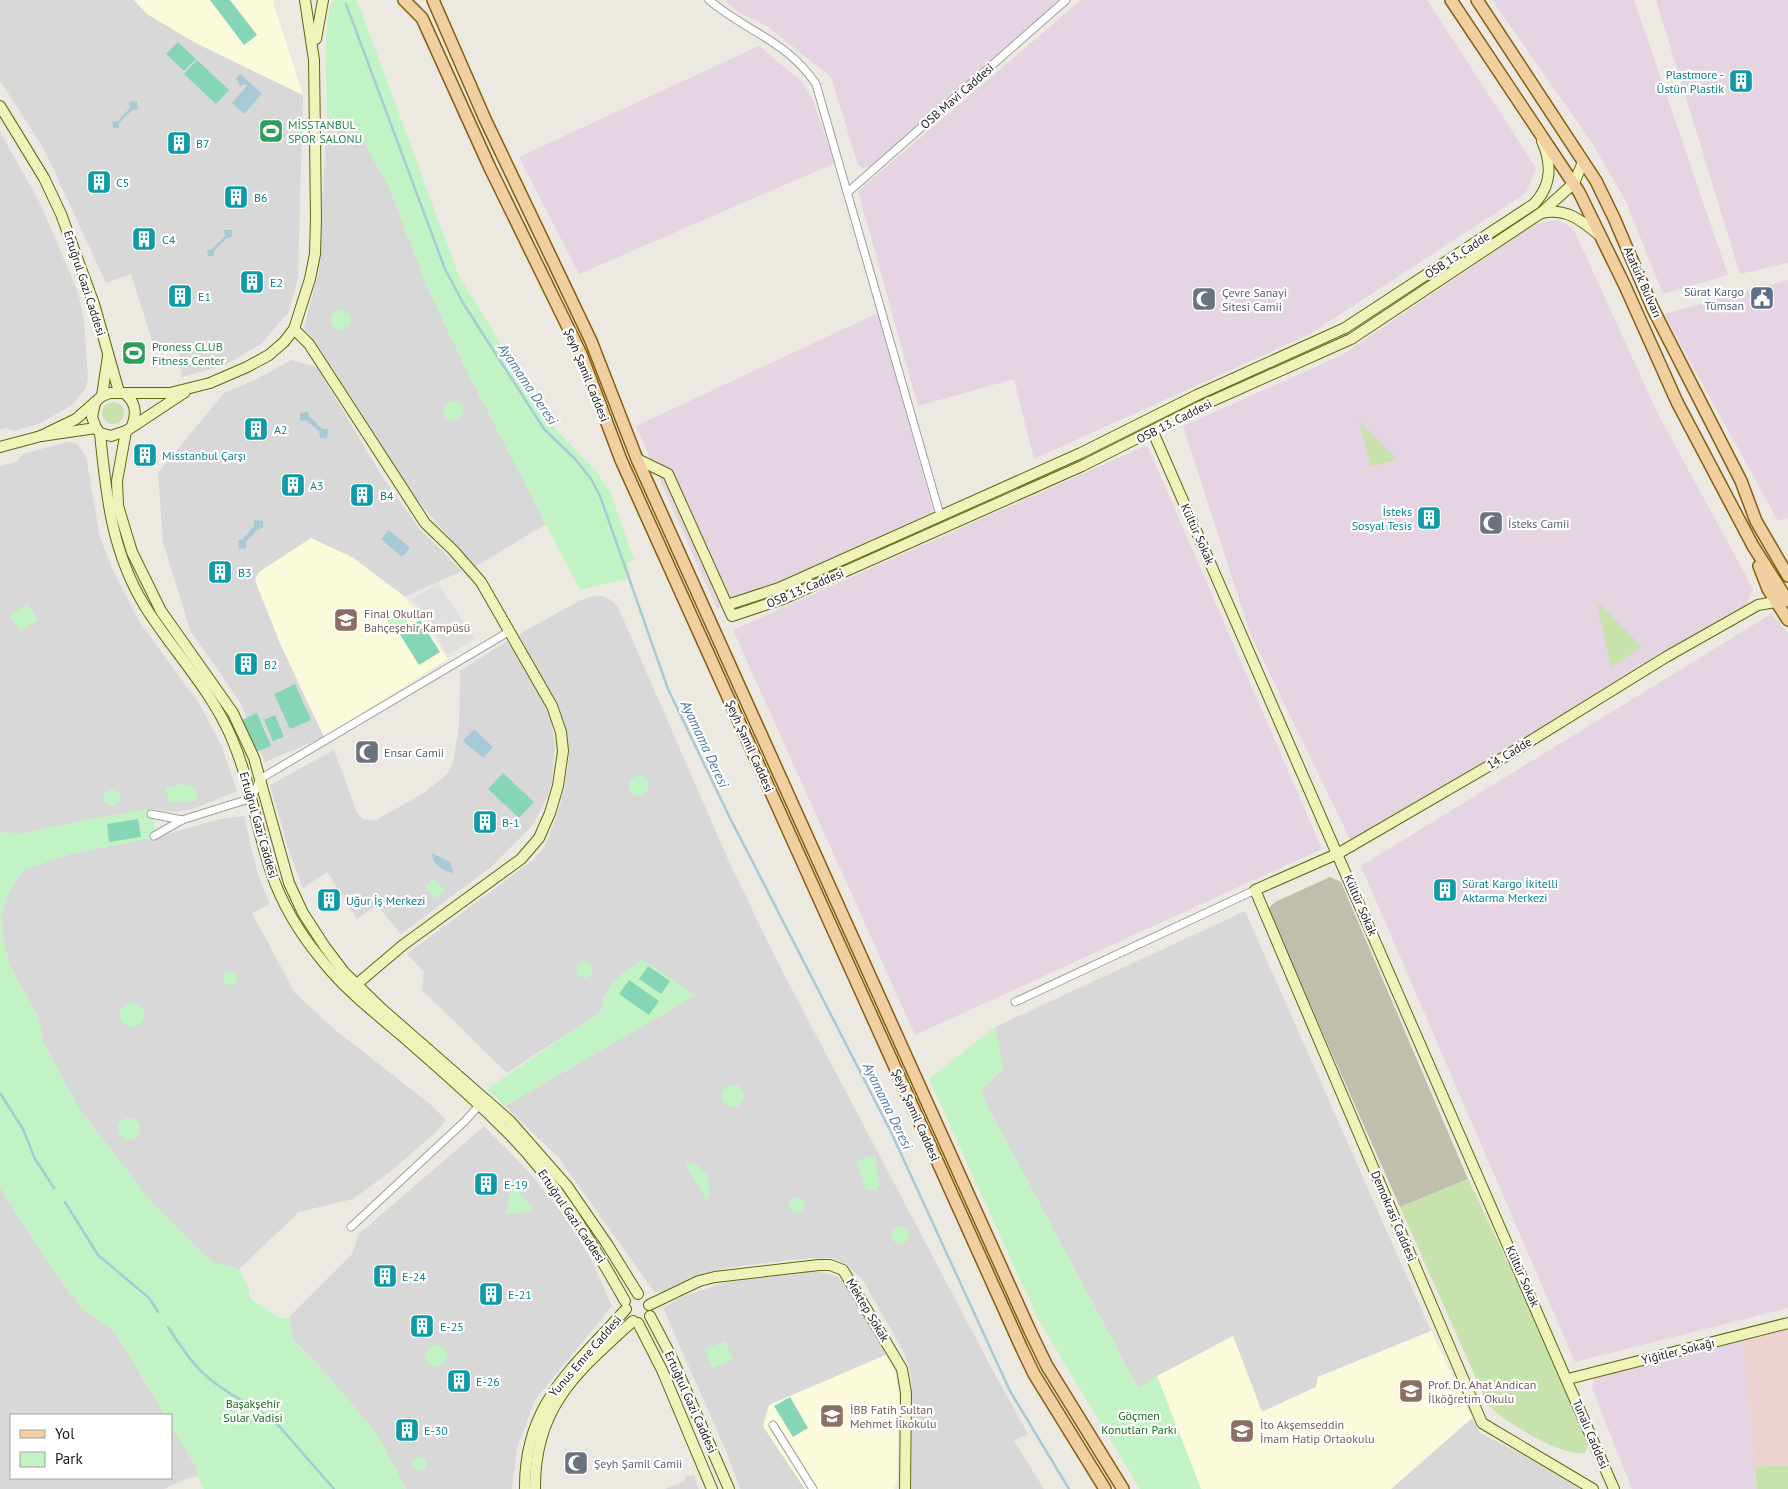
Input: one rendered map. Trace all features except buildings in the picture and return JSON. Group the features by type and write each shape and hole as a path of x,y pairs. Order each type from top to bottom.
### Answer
{"main road":[{"name":"Şeyh Şamil Caddesi","path":"404,0 422,18 490,168 581,354 621,460 1022,1349 1034,1374 1105,1489"},
{"name":"Şeyh Şamil Caddesi","path":"433,0 485,119 591,341 637,459 1030,1331 1047,1366 1123,1489"},
{"path":"1452,0 1574,183 1604,239 1677,402 1753,546 1788,601"},
{"name":"Atatürk Bulvarı","path":"1477,0 1583,162 1614,218 1654,309 1741,481 1756,521 1788,576"},
{"path":"1756,521 1788,561"},
{"path":"1753,546 1768,589 1788,620"}],"street":[{"path":"0,447 40,436 71,422 99,399 121,393 170,392 191,388 247,367 269,355 294,330 310,279 315,254 314,60 305,0"},
{"path":"314,60 323,0"},
{"path":"709,0 737,20 776,42 794,56 808,71 822,97 940,515 940,529"},
{"name":"OSB Mavi Caddesi","path":"848,192 1066,0"},
{"name":"Ertuğrul Gazi Caddesi","path":"0,106 44,178 61,214 94,304 108,356 114,367 121,393"},
{"name":"OSB 13. Cadde","path":"1309,345 1345,328 1534,204 1546,187 1549,171 1546,150 1537,128"},
{"path":"1574,183 1583,162"},
{"name":"OSB 13. Caddesi","path":"1309,345 1197,395 1081,454 779,588 728,605 732,616 783,599 1082,466 1153,432 1201,406 1351,339 1541,213 1574,183"},
{"path":"1541,213 1562,211 1573,215 1604,239"},
{"path":"294,330 309,344 421,517 481,582 552,706 561,732 563,751 558,786 539,838 521,859 495,880 403,945 357,984"},
{"path":"1323,339 1330,349"},
{"path":"1309,345 1316,356"},
{"path":"98,430 92,417 99,399 108,356"},
{"path":"40,436 98,430 111,436 129,429 191,388"},
{"path":"121,393 130,398 135,410 129,429"},
{"name":"Ertuğrul Gazi Caddesi","path":"129,429 117,481 118,506 132,552 162,611 233,713 254,758 289,883 303,913 324,947 357,984 482,1102 538,1165 574,1217 635,1322"},
{"name":"Ertuğrul Gazi Caddesi","path":"98,430 110,520 125,565 144,605 221,717 232,738 252,798 271,872 306,940 346,989 482,1102 510,1121 567,1186 649,1311"},
{"name":"Kültür Sokak","path":"1153,432 1568,1379"},
{"path":"637,459 668,474 728,605"},
{"path":"1758,605 1768,589"},
{"path":"1758,605 1775,602"},
{"name":"14. Cadde","path":"1255,890 1339,853 1506,756 1666,657 1758,605"},
{"path":"154,836 182,820 252,798 260,780 510,631"},
{"path":"151,814 182,820"},
{"path":"1015,1002 1255,890"},
{"name":"Demokrasi Caddesi","path":"1255,890 1482,1423 1592,1489"},
{"path":"351,1227 482,1102"},
{"name":"Mektep Sokak","path":"635,1322 644,1321 649,1311 699,1281 732,1274 818,1264 830,1265 843,1270 902,1369 906,1393 905,1489"},
{"name":"Yunus Emre Caddesi","path":"525,1489 527,1456 542,1407 561,1380 633,1295 638,1294"},
{"name":"Ertuğtul Gazi Caddesi","path":"649,1311 671,1356 729,1489"},
{"path":"635,1322 662,1370 712,1489"},
{"name":"Yunus Emre Caddesi","path":"536,1489 540,1439 550,1412 566,1387 586,1364 635,1322"},
{"name":"Yiğitler Sokağı","path":"1568,1379 1788,1323"},
{"name":"Tunalı Caddesi","path":"1568,1379 1614,1489"},
{"path":"773,1425 813,1489"}],"shaded area":[{"path":"0,0 134,0 147,14 194,42 303,95 298,278 289,312 261,344 225,365 182,377 179,351 159,349 153,344 131,274 106,283 44,149 0,81"},
{"path":"134,0 274,0 274,6 303,95 194,42 147,14"},
{"path":"724,0 1063,0 883,157 871,167 863,168 858,165 831,77 767,26 737,11"},
{"path":"1081,0 1427,0 1536,168 1526,193 1310,334 1034,459 1014,379 918,406 858,191"},
{"path":"1492,0 1634,0 1728,275 1663,294 1625,199 1590,140"},
{"path":"1656,0 1788,0 1788,263 1740,274"},
{"path":"759,46 801,81 812,98 835,163 579,274 519,157"},
{"path":"327,122 354,125 389,187 427,286 465,367 546,524 475,567 409,491 304,327 319,270"},
{"path":"0,132 39,201 78,292 84,320 88,378 86,388 72,405 39,424 14,431 6,428 0,430"},
{"path":"1557,220 1573,228 1658,414 1753,589 1746,605 1352,843 1250,633 1183,426 1342,355 1536,224"},
{"path":"1788,280 1788,518 1778,521 1664,314"},
{"path":"878,313 935,518 717,609 636,426"},
{"path":"291,360 317,367 381,475 420,529 462,571 405,597 352,557 259,572 255,581 280,643 324,737 265,762 240,702 190,630 163,542 158,473 224,393 255,380"},
{"path":"66,442 76,443 86,456 100,537 112,568 140,623 199,703 222,747 237,791 193,809 173,812 152,809 90,819 21,834 0,832 0,466 16,462 23,454"},
{"path":"1147,445 1322,849 915,1035 733,630"},
{"name":"Final Okulları Bahçeşehir Kampüsü","path":"311,538 352,557 405,597 448,659 324,737 280,643 255,580 259,572"},
{"path":"438,583 474,639 448,655 412,599"},
{"path":"594,596 603,596 611,600 618,607 727,857 777,961 1028,1434 1014,1441 1044,1489 910,1489 913,1409 910,1369 903,1350 863,1281 849,1266 834,1258 809,1258 725,1268 664,1292 654,1292 559,1158 505,1106 696,995 626,972 613,982 604,996 601,1012 507,1073 422,990 424,972 407,954 532,861 544,848 556,818 565,787 569,758 568,742 557,709 519,634 581,600"},
{"path":"1771,614 1788,633 1788,1308 1575,1362 1361,866"},
{"path":"507,641 539,692 551,722 555,743 552,782 548,796 533,825 491,867 401,934 377,905 357,919 327,872 303,888 289,851 270,785 334,750 357,813 363,819 376,820 424,793 447,774 453,763 459,727 460,671"},
{"path":"244,816 257,872 270,904 252,913 295,993 334,1029 430,1104 446,1120 434,1134 390,1172 353,1199 299,1212 238,1270 210,1261 149,1199 78,1107 43,1042 38,1016 9,964 3,940 1,915 8,893 23,870 70,854 156,837 220,819"},
{"path":"1330,877 1341,882 1468,1179 1400,1207 1268,909 1275,902"},
{"path":"1245,911 1431,1331 1318,1377 1316,1387 1262,1412 1233,1336 1138,1388 980,1092 1003,1068 995,1027"},
{"path":"484,1126 528,1171 564,1216 591,1259 612,1306 535,1400 517,1448 512,1489 406,1489 377,1434 316,1362 293,1340 289,1317 352,1254 359,1234"},
{"path":"0,1187 48,1263 82,1309 114,1331 164,1414 10,1414 10,1479 172,1479 172,1428 197,1468 197,1476 164,1489 0,1489"},
{"path":"815,1271 837,1276 845,1284 888,1354 763,1426 805,1489 740,1489 726,1451 663,1308 681,1297 727,1282"},
{"path":"1788,1325 1788,1465 1755,1467 1742,1335"},
{"path":"1431,1331 1472,1418 1391,1489 1201,1489 1157,1376 1233,1336 1262,1412 1316,1387 1318,1377"},
{"path":"1742,1335 1757,1489 1632,1489 1592,1388 1595,1374"},
{"name":"İBB Fatih Sultan Mehmet İlkokulu","path":"888,1354 896,1377 899,1399 897,1481 894,1489 805,1489 763,1426 769,1405"},
{"path":"1472,1418 1480,1433 1589,1489 1391,1489"},
{"path":"694,1475 699,1489 665,1489 685,1481 685,1476"}],"green space":[{"path":"210,0 230,0 257,35 244,45"},
{"path":"334,0 357,0 459,276 550,423 596,471 611,494 634,560 627,563 631,578 580,590 465,367 427,286 389,187 354,125 327,122 328,21 330,8"},
{"path":"178,42 196,59 184,71 166,54"},
{"path":"197,60 229,90 216,104 184,74"},
{"path":"337,310 345,310 351,316 351,324 345,330 337,330 331,324 331,316"},
{"path":"453,401 460,404 463,411 460,418 453,421 446,418 443,411 446,404"},
{"path":"113,402 121,405 124,413 121,421 113,424 105,421 102,413 105,405"},
{"path":"1359,421 1397,460 1371,467"},
{"path":"1596,600 1642,647 1611,667"},
{"path":"28,604 38,620 20,631 9,615"},
{"path":"397,609 404,612 407,619 404,626 397,629 390,626 387,619 390,612"},
{"path":"420,620 440,652 419,665 399,633"},
{"path":"295,684 311,720 290,729 274,694"},
{"path":"257,713 271,746 256,752 242,720"},
{"path":"275,715 284,737 273,741 264,720"},
{"path":"503,773 534,802 519,818 488,789"},
{"path":"639,776 646,779 649,786 646,793 639,796 632,793 629,786 632,779"},
{"path":"183,784 195,787 198,796 195,801 170,803 165,788"},
{"path":"112,790 120,798 112,806 104,798"},
{"name":"Başakşehir Sular Vadisi","path":"152,809 156,837 70,854 23,870 8,893 1,915 3,940 9,964 38,1016 43,1042 78,1107 149,1199 210,1261 237,1268 248,1285 250,1299 279,1317 284,1319 289,1317 293,1341 316,1362 377,1434 406,1489 204,1489 197,1476 197,1468 172,1428 172,1414 164,1414 114,1331 82,1309 48,1263 0,1187 0,832 21,834 90,819"},
{"path":"138,819 141,837 109,842 107,824"},
{"path":"433,879 445,890 437,899 425,887"},
{"path":"641,959 696,995 505,1106 487,1089 601,1012 603,1002 610,987"},
{"path":"582,962 588,962 593,967 591,976 582,978 577,973 577,967"},
{"path":"648,966 670,981 661,994 639,979"},
{"path":"230,971 235,973 237,978 235,983 230,985 225,983 223,978 225,973"},
{"path":"629,980 659,1001 649,1015 619,994"},
{"path":"132,1003 140,1007 144,1015 140,1023 132,1027 124,1023 120,1015 124,1007"},
{"name":"Göçmen Konutları Parkı","path":"995,1027 1003,1068 980,1092 1138,1388 1157,1376 1201,1489 1140,1489 1037,1317 929,1079"},
{"path":"733,1085 741,1088 744,1096 741,1104 733,1107 725,1104 722,1096 725,1088"},
{"path":"129,1118 137,1121 140,1129 137,1137 129,1140 121,1137 118,1129 121,1121"},
{"path":"869,1156 875,1157 879,1185 876,1190 866,1190 856,1162"},
{"path":"692,1163 698,1166 708,1178 710,1189 707,1201 685,1164"},
{"path":"1468,1179 1534,1317 1588,1445 1585,1453 1575,1453 1548,1444 1518,1428 1487,1403 1400,1207"},
{"path":"512,1184 534,1210 506,1215"},
{"path":"797,1197 805,1205 797,1213 789,1205"},
{"path":"900,1226 906,1229 909,1235 906,1241 900,1244 894,1241 891,1235 894,1229"},
{"path":"725,1341 733,1360 712,1368 705,1349"},
{"path":"436,1345 444,1348 447,1356 444,1364 436,1367 428,1364 425,1356 428,1348"},
{"path":"790,1397 808,1428 793,1437 774,1406"},
{"path":"419,1457 424,1459 426,1464 424,1469 419,1471 414,1469 412,1464 414,1459"},
{"path":"1788,1465 1788,1489 1757,1489 1755,1467"}],"water":[{"path":"240,74 262,94 244,114 232,103 247,86 245,84 240,86 236,78"},
{"path":"137,101 138,109 132,110 119,123 119,128 113,128 112,122 118,121 130,108 129,102"},
{"path":"224,230 232,230 232,237 227,238 214,251 214,256 208,256 207,250 212,249 225,236"},
{"path":"308,412 309,416 322,429 328,429 327,438 320,438 319,431 306,420 300,421 300,413"},
{"path":"254,520 263,521 263,528 257,530 246,542 246,548 239,549 238,540 242,540 254,526"},
{"path":"389,530 410,548 402,557 381,539"},
{"path":"474,729 493,747 483,758 463,741"},
{"path":"432,853 450,862 454,873 440,867 434,861"}],"waterway":[{"name":"Ayamama Deresi","path":"346,4 445,269 463,303 544,429 575,459 591,479 600,496 668,689 729,816 890,1130 1010,1391 1069,1489"},
{"path":"0,1093 23,1129 35,1159 54,1188"},
{"path":"65,1202 98,1255 149,1298 158,1312"},
{"path":"168,1327 184,1351 208,1378 243,1401"},
{"path":"255,1408 279,1426 334,1489"}],"place":[{"name":"Plastmore - Üstün Plastik","path":"1741,81"},
{"name":"MİSSTANBUL SPOR SALONU","path":"271,131"},
{"name":"B7","path":"179,143"},
{"name":"C5","path":"99,182"},
{"name":"B6","path":"236,197"},
{"name":"C4","path":"144,239"},
{"name":"E2","path":"252,282"},
{"name":"E1","path":"180,296"},
{"name":"Sürat Kargo Tümsan","path":"1762,298"},
{"name":"Çevre Sanayi Sitesi Camii","path":"1204,299"},
{"name":"Proness CLUB Fitness Center","path":"134,353"},
{"name":"A2","path":"256,429"},
{"name":"Misstanbul Çarşı","path":"145,455"},
{"name":"A3","path":"293,485"},
{"name":"B4","path":"362,495"},
{"name":"İsteks Sosyal Tesis","path":"1429,518"},
{"name":"İsteks Camii","path":"1491,523"},
{"name":"B3","path":"220,572"},
{"name":"Final Okulları Bahçeşehir Kampüsü","path":"346,620"},
{"name":"B2","path":"246,664"},
{"name":"Ensar Camii","path":"367,752"},
{"name":"B-1","path":"485,822"},
{"name":"Sürat Kargo İkitelli Aktarma Merkezi","path":"1445,890"},
{"name":"Uğur İş Merkezi","path":"329,900"},
{"name":"E-19","path":"486,1184"},
{"name":"E-24","path":"385,1276"},
{"name":"E-21","path":"491,1294"},
{"name":"E-25","path":"422,1326"},
{"name":"E-26","path":"459,1381"},
{"name":"Prof. Dr. Ahat Andican İlköğretim Okulu","path":"1411,1391"},
{"name":"İBB Fatih Sultan Mehmet İlkokulu","path":"832,1416"},
{"name":"E-30","path":"407,1430"},
{"name":"İto Akşemseddin İmam Hatip Ortaokulu","path":"1242,1431"},
{"name":"Şeyh Şamil Camii","path":"576,1463"}]}
